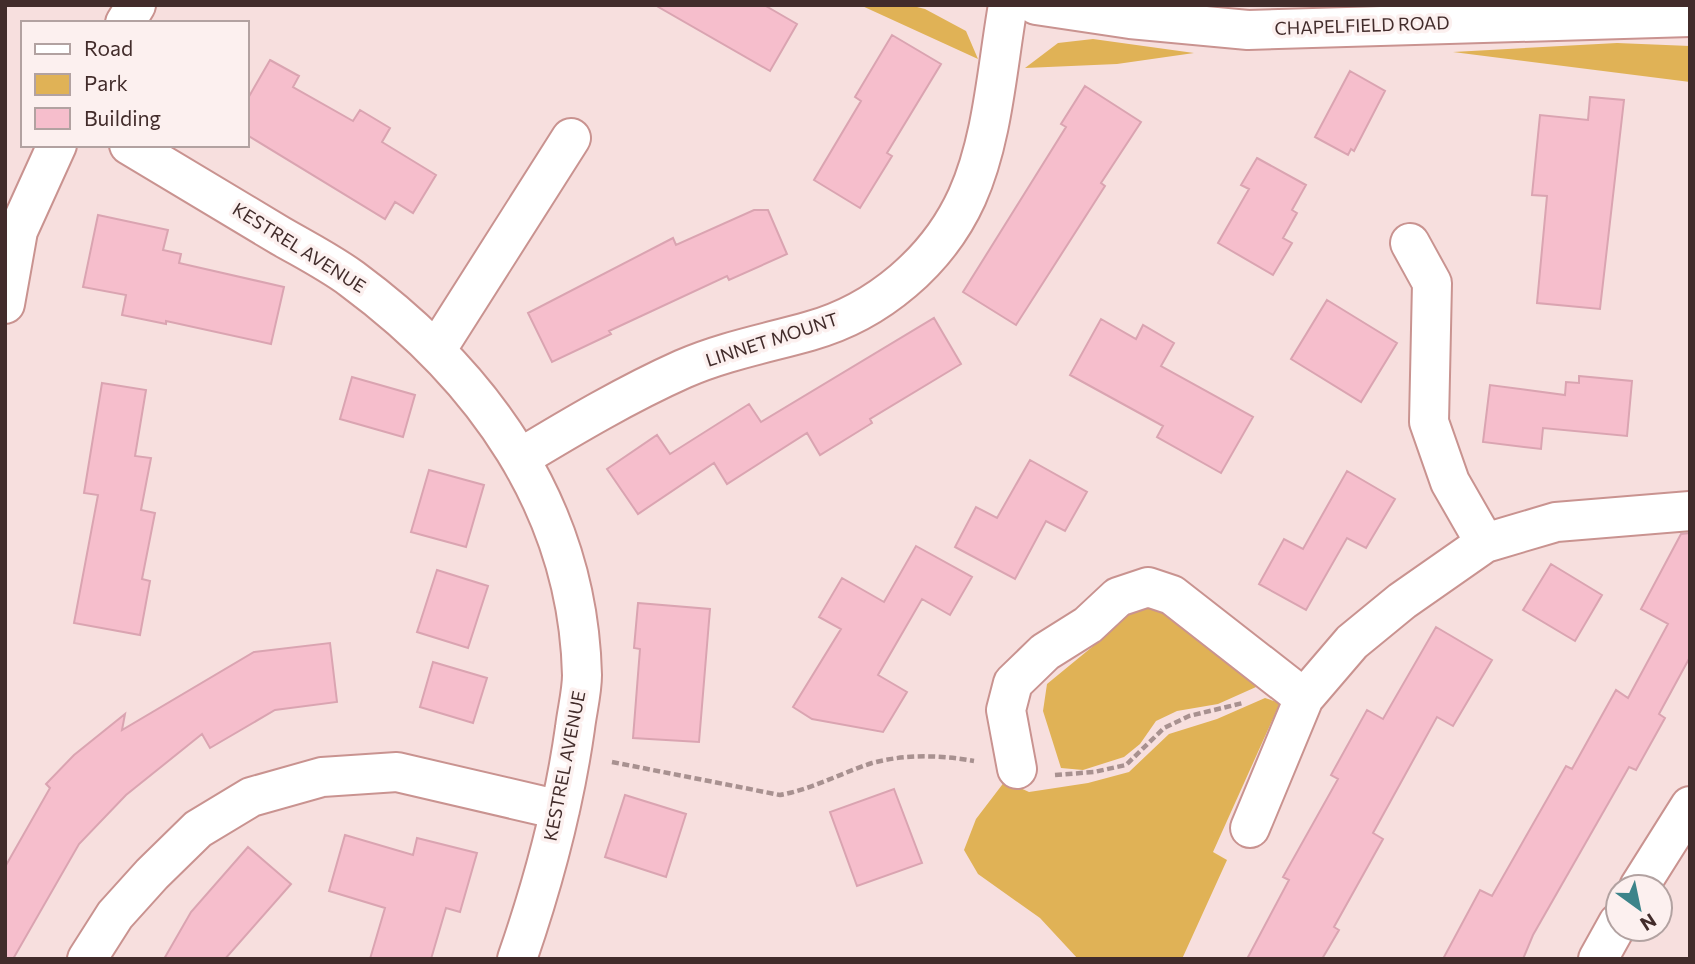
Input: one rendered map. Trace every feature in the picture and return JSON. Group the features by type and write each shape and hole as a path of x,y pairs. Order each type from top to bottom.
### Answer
{"street":[{"path":"126,21 136,5"},
{"name":"LINNET MOUNT","path":"520,458 589,417 685,368 746,347 813,331 869,306 913,273 943,239 967,196 984,142 1008,5"},
{"name":"CHAPELFIELD ROAD","path":"1036,5 1130,19 1248,30 1690,17"},
{"path":"436,349 571,138"},
{"path":"5,304 18,231 56,147"},
{"name":"KESTREL AVENUE","path":"132,147 350,277 436,349 483,402 520,458 555,527 575,600 582,678 560,810 537,902 517,959"},
{"path":"1410,243 1432,283 1429,422 1450,482 1485,543"},
{"path":"1250,828 1304,698 1352,642 1402,601 1485,543 1556,522 1690,511"},
{"path":"1017,769 1006,710 1013,683 1045,652 1088,625 1118,597 1148,586 1172,595 1304,698"},
{"path":"87,959 115,915 152,874 198,829 251,797 322,777 397,772 560,810"},
{"path":"1648,873 1690,806"},
{"path":"1598,959 1607,943"}],"path":[{"path":"571,754 780,795 804,791 873,763 910,757 943,756 1043,776 1094,772 1126,765 1164,728 1189,716 1219,711 1263,694 1304,698"}],"green space":[{"path":"860,5 909,5 925,9 966,31 978,59"},
{"path":"1093,39 1194,53 1117,64 1025,68 1058,43"},
{"path":"1617,43 1690,46 1690,82 1453,52"},
{"path":"1153,607 1184,621 1265,683 1218,704 1177,711 1156,721 1140,744 1124,757 1083,770 1061,768 1043,711 1047,684 1103,638 1123,616"},
{"path":"1265,698 1280,703 1213,852 1227,860 1182,959 1078,959 1040,918 978,874 964,850 976,819 1005,781 1029,792 1088,783 1129,772 1169,734 1217,719"}],"building":[{"path":"655,5 764,5 797,24 770,71"},
{"path":"892,35 941,64 887,153 892,156 860,208 814,180 861,101 855,97"},
{"path":"270,60 299,76 293,87 353,121 360,110 390,128 382,142 436,175 413,213 395,202 385,219 248,136 248,98"},
{"path":"1350,71 1385,91 1354,151 1351,149 1348,155 1315,137"},
{"path":"1085,86 1141,122 1101,183 1105,186 1016,325 963,292 1066,127 1061,124"},
{"path":"1590,97 1624,100 1600,309 1537,303 1547,196 1532,195 1540,115 1588,120"},
{"path":"1257,158 1306,185 1292,210 1297,213 1283,238 1292,243 1273,275 1218,243 1249,189 1241,185"},
{"path":"754,210 768,210 787,254 729,280 727,276 609,331 611,334 552,362 528,313 673,238 676,245"},
{"path":"98,215 168,230 163,250 181,254 179,263 284,287 271,344 166,321 166,324 122,315 126,295 83,287"},
{"path":"1327,300 1397,343 1361,402 1291,359"},
{"path":"934,318 961,364 870,419 872,423 820,455 807,433 727,484 714,463 638,514 607,469 657,435 670,454 749,404 761,422"},
{"path":"1101,319 1136,339 1143,325 1174,343 1161,366 1253,417 1221,473 1157,437 1163,426 1070,375"},
{"path":"1579,376 1632,381 1627,436 1543,428 1541,449 1483,442 1490,385 1565,395 1566,382 1579,383"},
{"path":"352,377 415,395 403,437 340,419"},
{"path":"102,383 146,390 135,456 151,458 141,510 155,513 142,579 150,581 140,635 74,623 98,495 84,493"},
{"path":"1030,460 1087,492 1065,531 1046,521 1015,579 955,547 976,507 997,518"},
{"path":"429,470 484,485 466,547 411,532"},
{"path":"1347,471 1395,499 1366,548 1347,538 1306,610 1259,584 1284,539 1303,549"},
{"path":"1690,533 1690,657 1659,714 1665,718 1636,770 1629,767 1533,935 1523,959 1443,959 1480,890 1492,896 1566,766 1572,769 1616,690 1628,698 1668,624 1641,609 1681,534"},
{"path":"916,546 972,577 950,615 922,599 878,675 907,692 883,732 812,719 793,707 841,629 819,617 842,578 884,602"},
{"path":"1551,564 1602,595 1575,641 1523,610"},
{"path":"437,570 488,586 468,648 417,632"},
{"path":"638,603 710,609 699,742 633,738 640,649 634,648"},
{"path":"1436,627 1492,660 1453,726 1437,717 1373,833 1383,839 1334,927 1339,930 1322,959 1247,959 1289,880 1283,877 1338,779 1331,775 1367,710 1383,719"},
{"path":"330,643 337,702 275,710 210,748 202,734 126,795 79,844 13,959 5,959 5,867 50,788 46,784 74,755 125,714 122,730 254,652"},
{"path":"433,662 487,678 473,723 420,707"},
{"path":"894,789 922,863 857,886 830,812"},
{"path":"625,795 686,814 666,877 605,857"},
{"path":"345,835 413,855 417,838 477,853 460,912 446,908 431,959 370,959 385,908 329,891"},
{"path":"248,847 291,884 225,959 164,959 191,912"}]}
